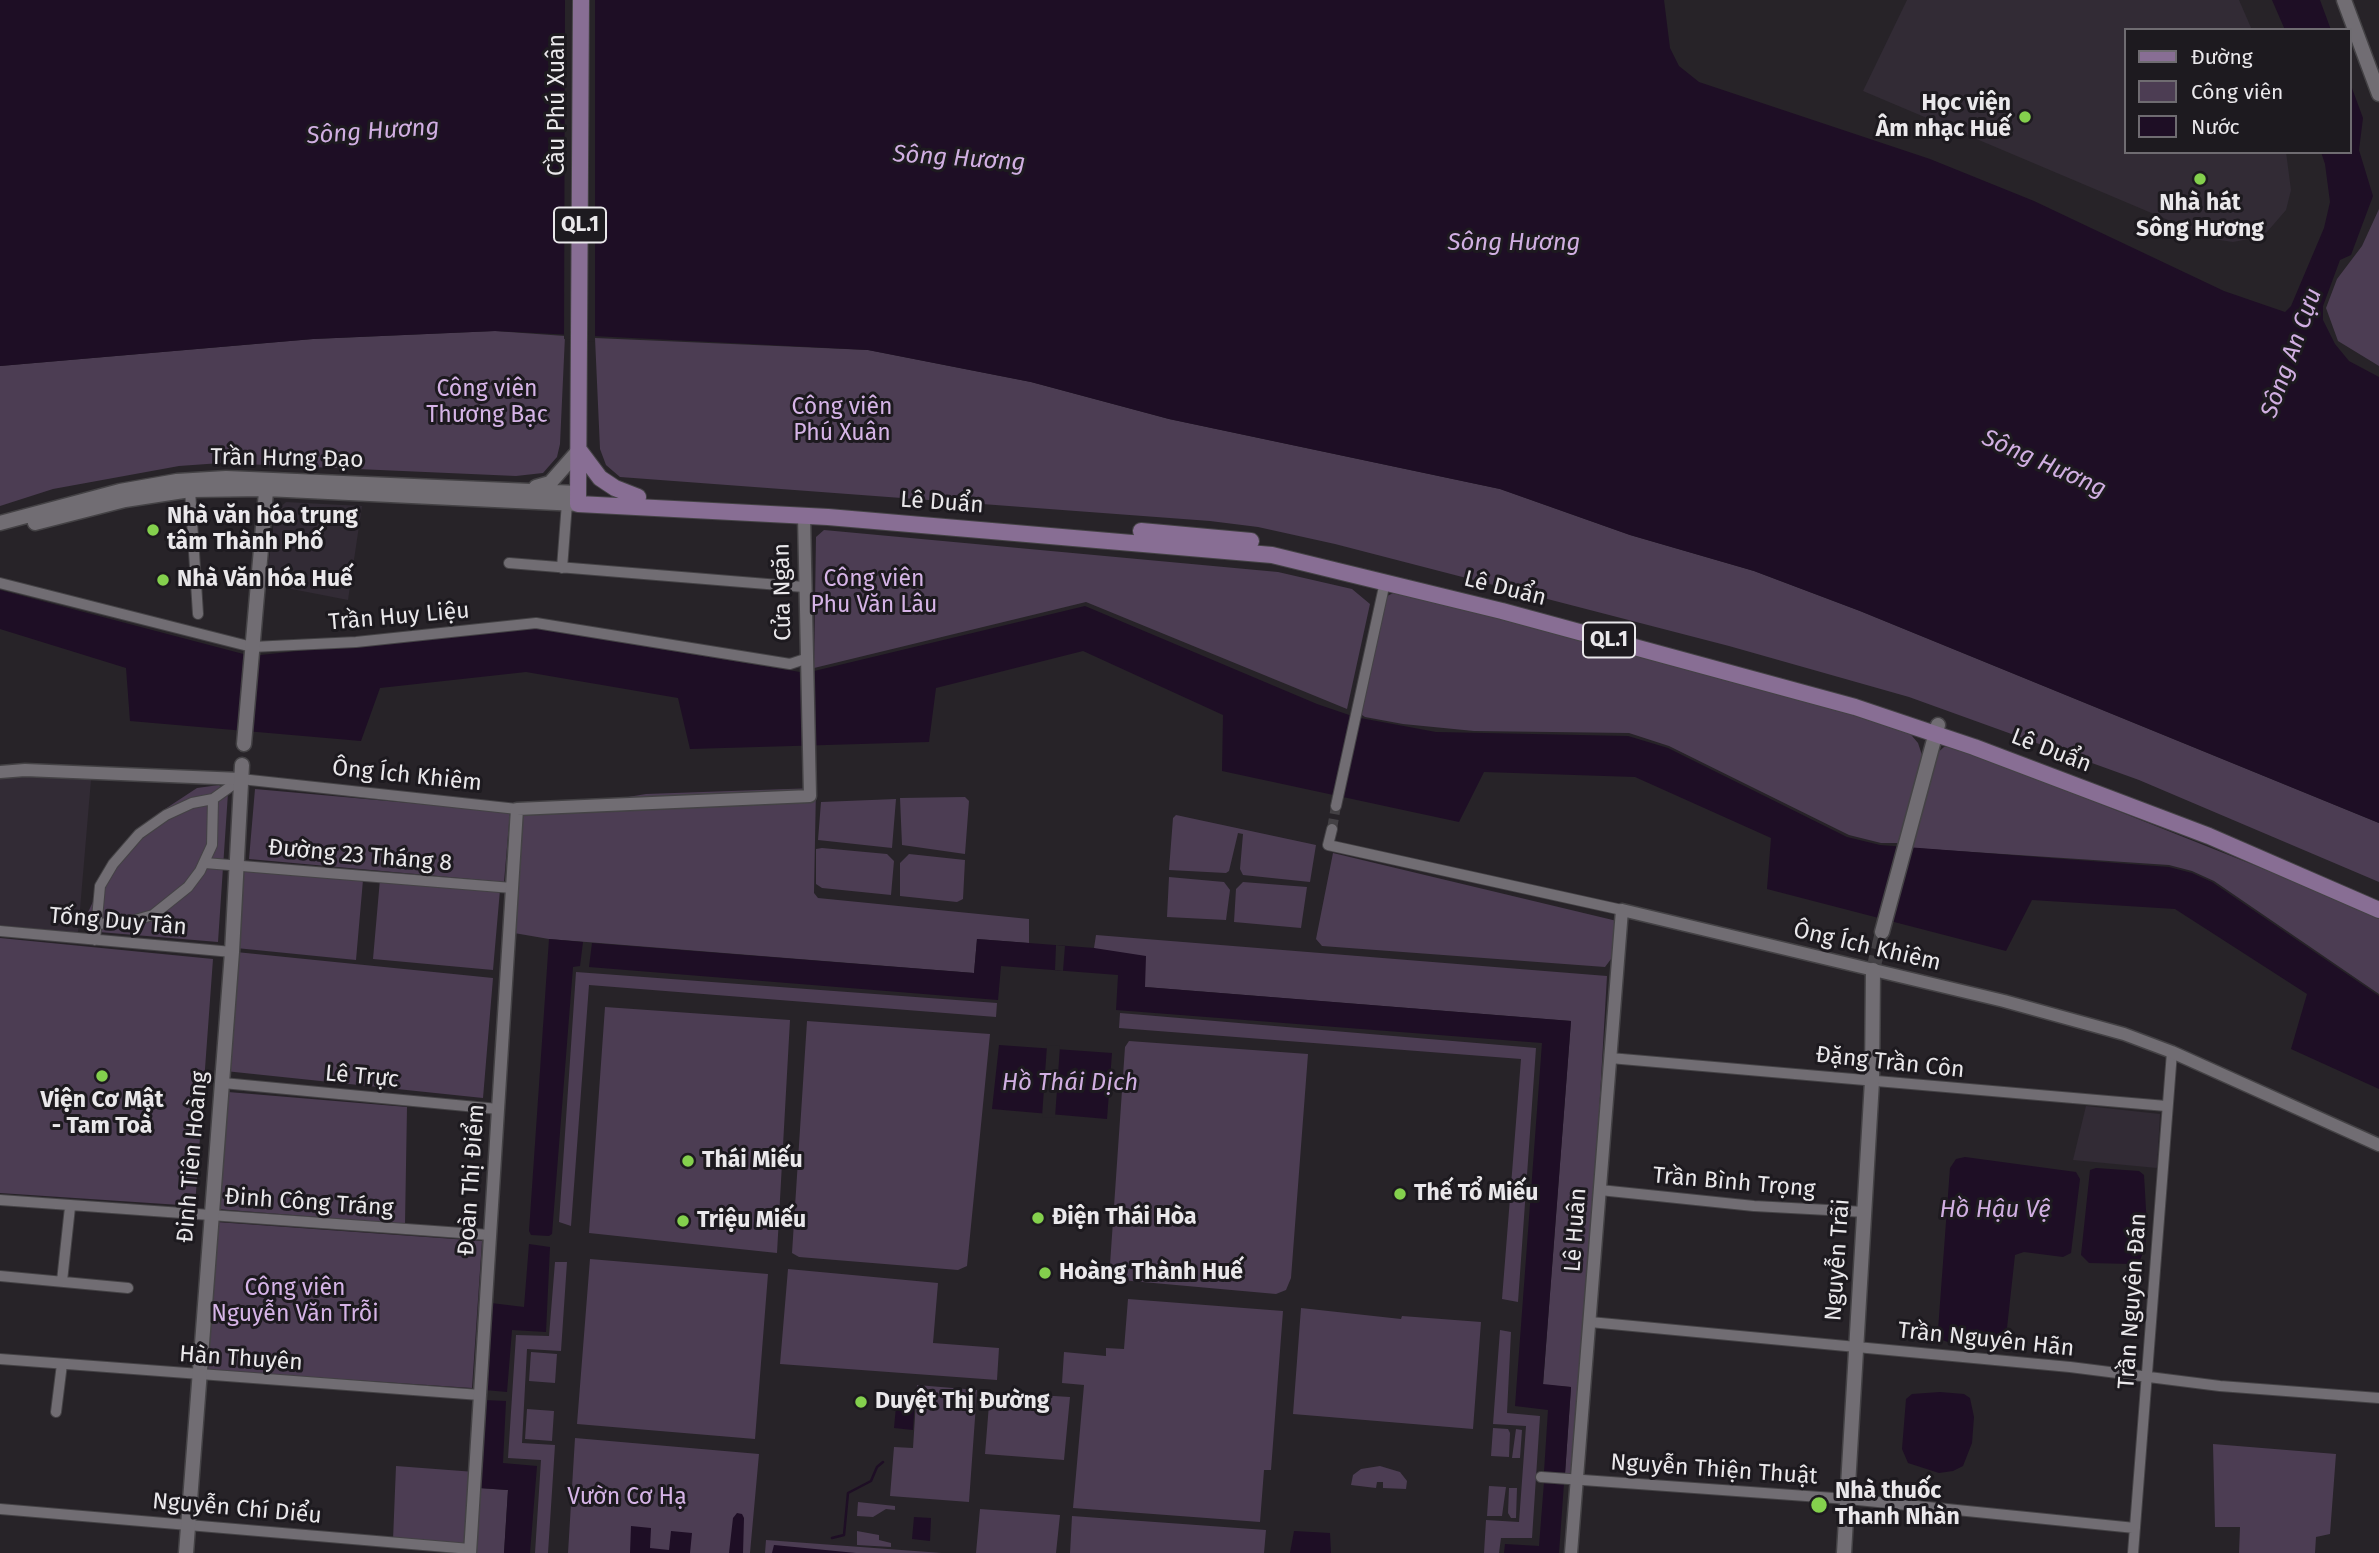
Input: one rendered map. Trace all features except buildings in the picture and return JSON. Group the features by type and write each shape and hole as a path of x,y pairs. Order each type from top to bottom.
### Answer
{"main road":[{"name":"Cầu Phú Xuân","path":"574,500 579,450 581,0"},
{"path":"2344,0 2379,93"},
{"path":"527,490 550,483 579,450"},
{"name":"QL.1","path":"579,450 600,478 615,488 638,497"},
{"name":"Trần Hưng Đạo","path":"0,523 120,491 177,481 527,490 574,500"},
{"path":"244,744 267,484"},
{"name":"Trần Hưng Đạo","path":"0,533 125,500 190,490 267,484 574,500"},
{"name":"Lê Duẩn","path":"574,500 638,497 1247,551 1386,577 1797,681 1937,730 2209,836 2379,910"},
{"name":"Lê Duẩn","path":"574,500 804,511"},
{"path":"1882,932 1937,730"},
{"name":"Lê Duẩn","path":"1937,730 2032,758 2264,848 2379,899"},
{"name":"Đinh Tiên Hoàng","path":"186,1553 210,1215 223,1083 242,772"},
{"name":"Nguyễn Trãi","path":"1844,1553 1854,1345 1872,1081 1873,970"}],"street":[{"path":"190,490 198,614"},
{"path":"562,568 574,500"},
{"name":"Cửa Ngăn","path":"804,511 805,664 810,796"},
{"path":"509,563 804,587"},
{"path":"1336,806 1386,577"},
{"name":"Trần Huy Liệu","path":"0,583 251,652 536,623 790,664 805,664"},
{"name":"Ông Ích Khiêm","path":"0,772 242,772 517,809 810,796"},
{"path":"95,940 100,887 113,864 139,834 166,815 192,803 213,799 242,772"},
{"path":"96,924 128,922 153,915 188,887 205,863 214,831 213,799"},
{"name":"Đoàn Thị Điểm","path":"470,1551 517,809"},
{"name":"Ông Ích Khiêm","path":"1332,828 1328,845 1622,910 2064,1016 2172,1052 2379,1144"},
{"name":"Đường 23 Tháng 8","path":"205,863 512,888"},
{"name":"Lê Huân","path":"1571,1553 1579,1479 1622,910"},
{"name":"Tống Duy Tân","path":"0,931 232,952"},
{"name":"Trần Nguyên Đán","path":"2133,1553 2172,1052"},
{"name":"Đặng Trần Côn","path":"1611,1058 2166,1106"},
{"name":"Lê Trực","path":"223,1083 498,1109"},
{"name":"Trần Bình Trọng","path":"1600,1190 1754,1206 1865,1212"},
{"name":"Đinh Công Tráng","path":"0,1200 490,1235"},
{"path":"62,1281 70,1207"},
{"path":"0,1276 128,1289"},
{"name":"Trần Nguyên Hãn","path":"1590,1322 2070,1367 2147,1379 2379,1398"},
{"name":"Hàn Thuyên","path":"0,1359 198,1376 480,1395"},
{"path":"56,1412 62,1364"},
{"name":"Nguyễn Thiện Thuật","path":"1541,1477 1848,1499 2135,1528"},
{"name":"Nguyễn Chí Diểu","path":"0,1509 470,1551"}],"shaded area":[{"name":"Học viện Âm nhạc Huế","path":"1907,0 2239,0 2251,28 2124,28 2124,154 2286,154 2291,190 2286,210 2267,232 2254,238 2233,242 2213,239 1863,91"},
{"path":"286,502 362,506 348,600 266,584 275,512"},
{"path":"0,778 91,780 78,933 0,925"},
{"path":"2086,1106 2160,1114 2157,1168 2073,1160"}],"green space":[{"path":"2379,209 2379,366 2338,341 2326,308 2337,279 2362,246"},
{"name":"Công viên Thương Bạc","path":"495,331 565,336 560,444 557,457 543,473 516,476 221,463 179,466 53,489 0,506 0,366 313,339"},
{"name":"Công viên Phú Xuân","path":"595,338 868,350 1031,382 1169,419 1500,489 1630,535 1754,571 1860,611 2379,823 2379,882 2139,780 1909,697 1729,646 1335,544 1258,527 1210,521 620,477 606,465 600,449"},
{"name":"Công viên Phu Văn Lâu","path":"824,530 1278,572 1352,589 1370,604 1347,709 1086,602 814,668 816,537"},
{"path":"1400,590 1750,684 1907,730 1918,743 1923,758 1902,843 1881,843 1849,835 1669,746 1629,733 1474,731 1403,724 1365,717 1359,713 1387,596"},
{"path":"1944,747 1957,747 2289,879 2379,919 2379,994 2214,881 2192,871 2169,865 1912,848 1909,845 1935,755"},
{"path":"219,785 228,793 218,942 87,931 83,928 82,925 107,872 153,825 162,811 197,788"},
{"path":"816,788 814,893 818,898 1029,919 1029,943 977,939 974,973 549,939 514,933 523,812 632,805 628,797 646,794"},
{"path":"255,789 510,812 504,882 249,859"},
{"path":"965,797 969,801 965,854 902,845 900,798"},
{"path":"896,799 892,848 818,840 821,802"},
{"path":"1176,815 1316,845 1310,882 1243,875 1240,869 1243,834 1238,833 1229,871 1226,873 1169,870 1173,818"},
{"path":"816,849 887,854 894,861 891,895 822,888 816,884"},
{"path":"1333,853 1617,921 1614,955 1605,967 1322,946 1316,939"},
{"path":"909,854 965,860 963,899 957,902 900,896 900,863"},
{"path":"243,869 363,880 356,960 236,948"},
{"path":"1169,877 1224,882 1230,890 1226,920 1167,917"},
{"path":"380,879 500,890 493,970 373,959"},
{"path":"1243,882 1307,887 1301,928 1234,922 1236,889"},
{"path":"1096,935 1607,976 1578,1474 1565,1474 1571,1387 1543,1385 1571,1021 1145,987 1094,948"},
{"name":"Viện Cơ Mật - Tam Toà","path":"0,938 213,959 195,1206 0,1193"},
{"path":"236,952 493,978 483,1098 225,1071"},
{"path":"576,972 997,1003 996,1017 589,985 571,1226 559,1222"},
{"path":"605,1007 790,1020 777,1253 589,1233"},
{"path":"1120,1013 1536,1048 1518,1302 1502,1299 1521,1059 1119,1028"},
{"path":"807,1021 990,1034 967,1266 958,1270 799,1257 792,1253"},
{"path":"1129,1041 1308,1054 1291,1278 1286,1290 1276,1294 1109,1279 1125,1047"},
{"path":"228,1092 407,1107 405,1224 217,1209"},
{"name":"Công viên Nguyễn Văn Trỗi","path":"216,1222 482,1241 472,1388 205,1370"},
{"path":"590,1259 768,1274 755,1439 577,1424"},
{"path":"555,1262 567,1262 561,1351 527,1349 522,1443 555,1445 548,1553 535,1553 541,1460 508,1458 516,1335 549,1336"},
{"path":"788,1269 938,1283 933,1343 999,1348 997,1380 780,1364"},
{"path":"1128,1299 1283,1311 1271,1470 1264,1470 1260,1522 1073,1508 1084,1385 1062,1383 1064,1352 1106,1356 1106,1348 1124,1349"},
{"path":"1301,1308 1401,1319 1402,1316 1481,1322 1473,1429 1293,1414"},
{"path":"1500,1330 1511,1332 1507,1413 1540,1416 1532,1538 1501,1538 1499,1553 1484,1553 1486,1520 1519,1522 1526,1426 1493,1424"},
{"path":"531,1352 557,1354 555,1383 529,1381"},
{"path":"917,1385 977,1390 969,1502 890,1496 894,1447 913,1448"},
{"path":"990,1392 1070,1397 1064,1460 985,1454"},
{"path":"527,1409 554,1411 552,1441 525,1439"},
{"path":"1493,1428 1508,1429 1509,1457 1491,1456"},
{"path":"1516,1429 1522,1430 1520,1458 1512,1458"},
{"name":"Vườn Cơ Hạ","path":"575,1438 759,1454 750,1553 568,1553"},
{"path":"2213,1444 2336,1454 2330,1534 2316,1537 2315,1553 2239,1553 2240,1527 2215,1527"},
{"path":"396,1466 475,1472 472,1546 393,1540"},
{"path":"1380,1466 1400,1472 1407,1481 1406,1489 1383,1488 1383,1482 1377,1482 1376,1488 1351,1485 1353,1475 1361,1469"},
{"path":"1489,1486 1506,1487 1502,1516 1487,1516"},
{"path":"479,1488 508,1490 504,1553 475,1553"},
{"path":"1509,1488 1517,1488 1516,1518 1511,1518 1508,1513"},
{"path":"858,1502 895,1506 895,1510 886,1509 873,1517 857,1516"},
{"path":"980,1509 1060,1515 1056,1553 976,1553"},
{"path":"1072,1516 1266,1530 1264,1553 1070,1553"},
{"path":"857,1531 879,1535 879,1540 891,1543 891,1547 857,1545"},
{"path":"766,1540 942,1553 765,1553"}],"water":[{"name":"Sông Hương","path":"0,0 1664,0 1670,48 1679,66 1699,82 1930,159 2034,201 2224,291 2285,312 2291,306 2324,228 2330,202 2322,154 2351,154 2351,85 2363,118 2359,150 2373,196 2351,255 2340,260 2323,306 2323,320 2335,344 2349,361 2379,377 2379,823 1860,611 1754,571 1630,535 1500,489 1169,419 1031,382 868,350 495,331 313,339 0,366"},
{"path":"2272,0 2320,0 2330,28 2284,28"},
{"path":"0,590 251,656 526,627 806,673 1085,606 1317,704 1355,717 1436,732 1628,736 1668,748 1847,837 1880,845 2169,867 2192,873 2212,882 2379,996 2379,1089 2291,1049 2307,994 2175,909 2032,900 2006,951 1767,889 1771,838 1635,777 1484,772 1459,822 1222,771 1223,715 1083,651 936,688 929,742 690,749 678,698 526,672 380,688 361,741 130,721 126,668 0,629"},
{"path":"549,939 583,942 580,966 573,967 552,1234 549,1236 531,1235 529,1231"},
{"path":"977,939 1094,948 1146,956 1145,987 1571,1021 1543,1384 1571,1387 1565,1474 1544,1472 1548,1410 1515,1406 1542,1043 1116,1010 1118,975 1001,966 998,1000 589,967 592,943 974,973"},
{"name":"Hồ Thái Dịch","path":"999,1045 1112,1053 1107,1119 992,1109"},
{"name":"Hồ Hậu Vệ","path":"1965,1157 2076,1172 2080,1179 2071,1253 2063,1257 2024,1252 2015,1255 2006,1337 2000,1348 1993,1350 1950,1343 1940,1339 1938,1330 1950,1168 1956,1159"},
{"path":"2096,1168 2139,1171 2144,1175 2147,1227 2145,1248 2140,1260 2132,1264 2089,1263 2081,1255 2090,1170"},
{"path":"529,1244 550,1247 546,1332 512,1330 507,1392 485,1390 491,1303 524,1307"},
{"path":"1912,1394 1964,1394 1970,1398 1974,1417 1972,1443 1963,1466 1939,1473 1908,1463 1902,1449 1906,1399"},
{"path":"897,1396 915,1398 913,1430 894,1428"},
{"path":"484,1400 506,1401 503,1463 537,1466 530,1553 504,1553 508,1490 479,1488"},
{"path":"1544,1482 1564,1483 1559,1553 1504,1553 1505,1544 1539,1546"},
{"path":"737,1513 744,1518 743,1553 729,1553 733,1518"},
{"path":"914,1517 931,1518 930,1541 912,1539"},
{"path":"631,1526 651,1528 650,1548 669,1550 671,1531 692,1533 690,1553 630,1553"},
{"path":"1294,1531 1330,1533 1331,1553 1290,1553"},
{"path":"774,1545 856,1553 772,1553"}],"pier":[{"path":"565,0 595,0 595,342 564,339"},
{"path":"1056,945 1065,946 1063,971 1055,970"},
{"path":"1047,1045 1060,1046 1055,1118 1042,1117"}],"waterway":[{"path":"832,1538 844,1535 848,1493 871,1481 877,1467 883,1462"}],"tunnel":[{"path":"1332,829 1336,806"},
{"path":"1873,970 1882,932"}],"place":[{"name":"Học viện Âm nhạc Huế","path":"2025,117"},
{"name":"Nhà hát Sông Hương","path":"2200,179"},
{"name":"Nhà văn hóa trung tâm Thành Phố","path":"153,530"},
{"name":"Nhà Văn hóa Huế","path":"163,580"},
{"name":"Viện Cơ Mật - Tam Toà","path":"102,1076"},
{"name":"Thái Miếu","path":"688,1161"},
{"name":"Thế Tổ Miếu","path":"1400,1194"},
{"name":"Điện Thái Hòa","path":"1038,1218"},
{"name":"Triệu Miếu","path":"683,1221"},
{"name":"Hoàng Thành Huế","path":"1045,1273"},
{"name":"Duyệt Thị Đường","path":"861,1402"},
{"name":"Nhà thuốc Thanh Nhàn","path":"1819,1505"}],"water label":[{"name":"Sông An Cựu","path":"2292,353"}]}
